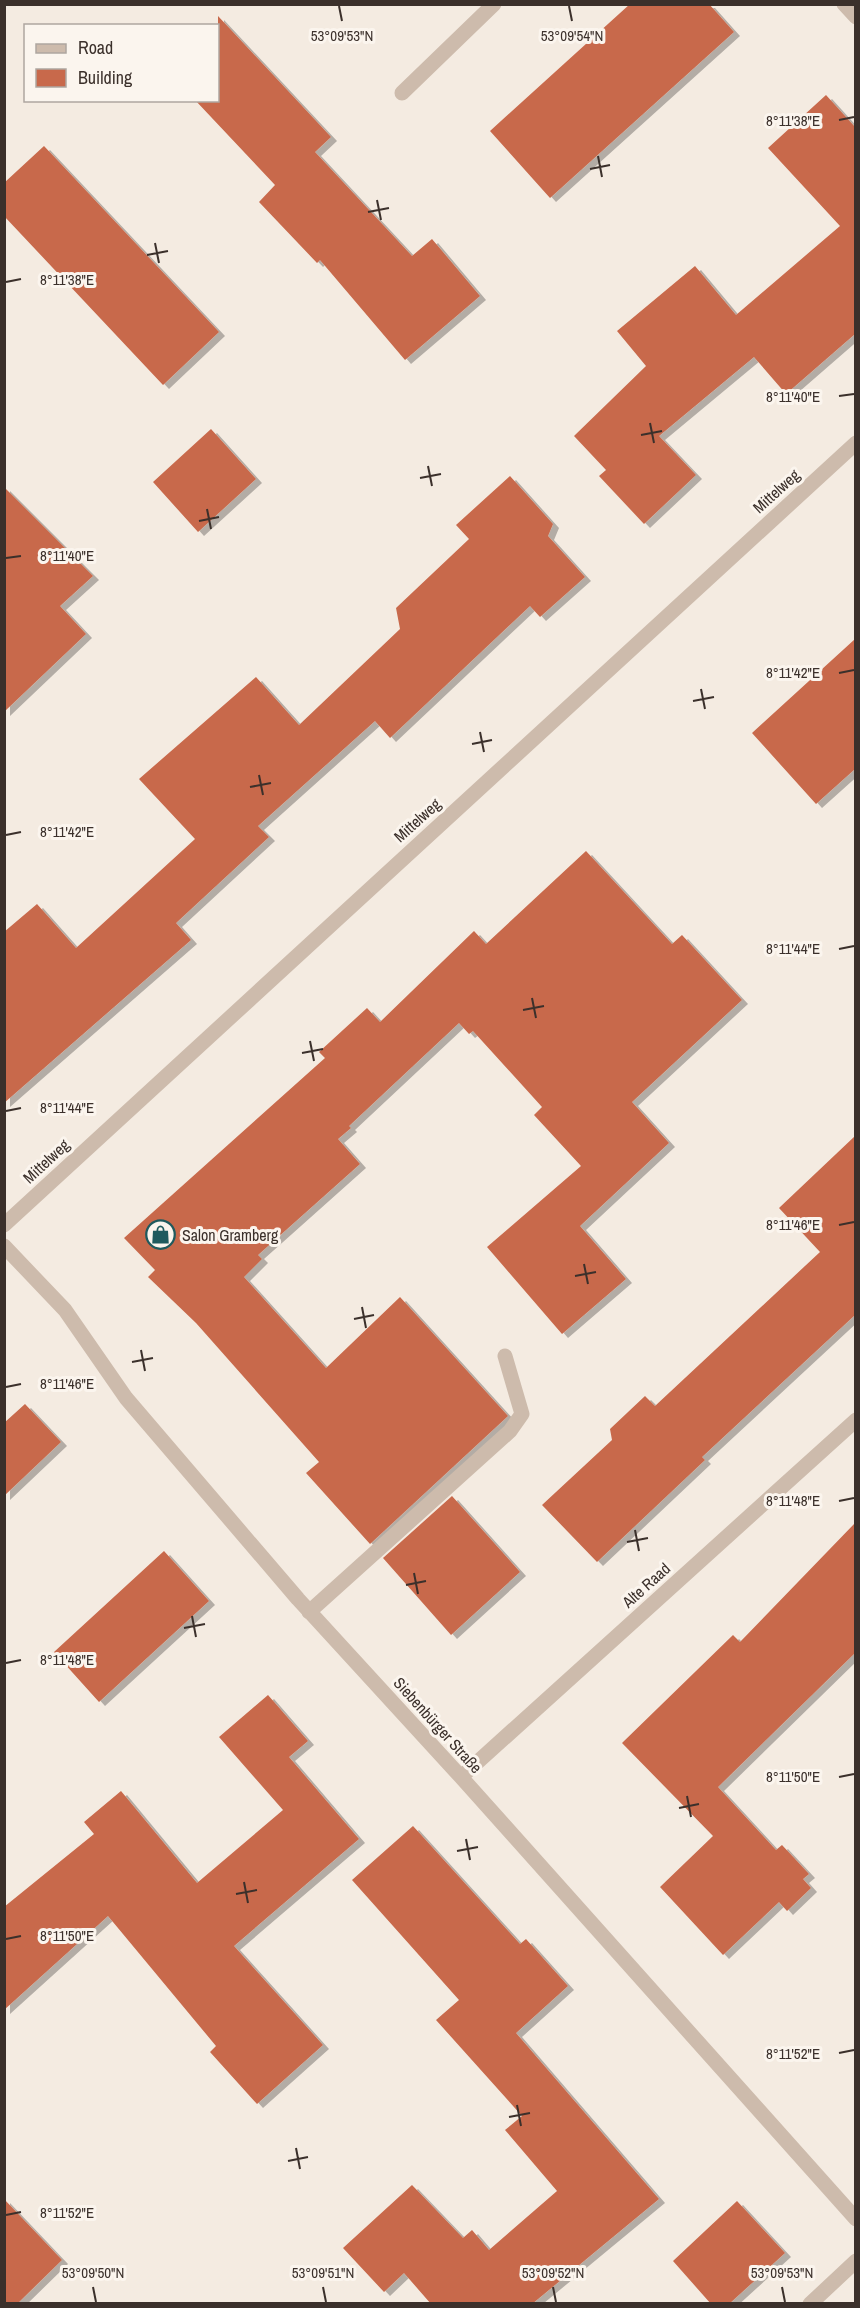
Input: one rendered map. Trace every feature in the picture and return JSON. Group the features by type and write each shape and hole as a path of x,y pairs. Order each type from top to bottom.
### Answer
{"street":[{"path":"402,93 494,4"},
{"path":"844,4 855,17"},
{"name":"Mittelweg","path":"4,1225 855,443"},
{"name":"Siebenbürger Straße","path":"4,1246 65,1310 126,1398 309,1612 462,1777 855,2219"},
{"path":"309,1612 510,1431 522,1414 505,1356"},
{"name":"Alte Raad","path":"462,1777 855,1420"},
{"path":"810,2304 855,2261"}],"building":[{"path":"630,4 709,4 734,32 550,198 490,131"},
{"path":"218,16 331,137 315,152 412,256 432,239 480,296 405,360 320,260 317,263 259,202 275,185 197,102 219,102"},
{"path":"826,95 855,127 855,334 786,394 754,357 659,436 696,475 644,524 599,476 606,470 574,436 646,366 617,331 695,266 736,315 840,226 768,148"},
{"path":"44,146 219,332 163,385 4,216 4,183"},
{"path":"211,429 256,479 198,532 153,482"},
{"path":"510,476 553,524 548,536 585,577 540,617 530,606 390,738 375,721 258,826 269,837 176,923 191,940 4,1103 4,932 37,904 76,948 195,839 139,779 256,677 299,725 400,629 396,608 469,539 456,525"},
{"path":"4,487 93,576 60,606 86,634 4,712"},
{"path":"855,639 855,769 816,804 752,733"},
{"path":"586,851 672,944 682,935 742,1000 632,1102 669,1143 580,1226 626,1279 562,1334 487,1247 581,1166 534,1115 542,1107 473,1031 469,1034 459,1023 349,1126 351,1128 338,1139 360,1164 258,1255 262,1259 244,1277 326,1368 400,1297 508,1416 370,1544 306,1473 319,1462 196,1323 148,1277 155,1270 124,1238 325,1058 319,1052 367,1008 380,1022 474,931 486,944"},
{"path":"855,1136 855,1315 702,1457 705,1460 597,1562 542,1505 612,1440 610,1429 645,1396 655,1406 820,1252 779,1208"},
{"path":"25,1404 61,1442 4,1496 4,1423"},
{"path":"452,1496 520,1572 451,1635 383,1558"},
{"path":"855,1523 855,1653 718,1787 776,1850 782,1845 809,1874 803,1879 811,1888 787,1911 779,1902 723,1955 660,1887 713,1836 622,1743 733,1635 740,1642"},
{"path":"164,1551 209,1601 99,1702 54,1652"},
{"path":"268,1695 308,1741 289,1757 359,1839 234,1946 323,2045 257,2104 210,2052 216,2046 108,1916 4,2010 4,1907 94,1834 84,1822 121,1791 197,1883 283,1810 219,1737"},
{"path":"413,1826 520,1944 526,1939 568,1986 516,2033 659,2199 532,2304 431,2304 404,2273 384,2292 343,2248 412,2185 463,2238 472,2230 489,2250 557,2191 505,2130 522,2116 436,2020 459,2000 352,1880"},
{"path":"4,2199 62,2260 17,2304 4,2304"},
{"path":"737,2201 785,2253 729,2304 711,2304 673,2261"}],"place":[{"name":"Salon Gramberg","path":"161,1235"}]}
